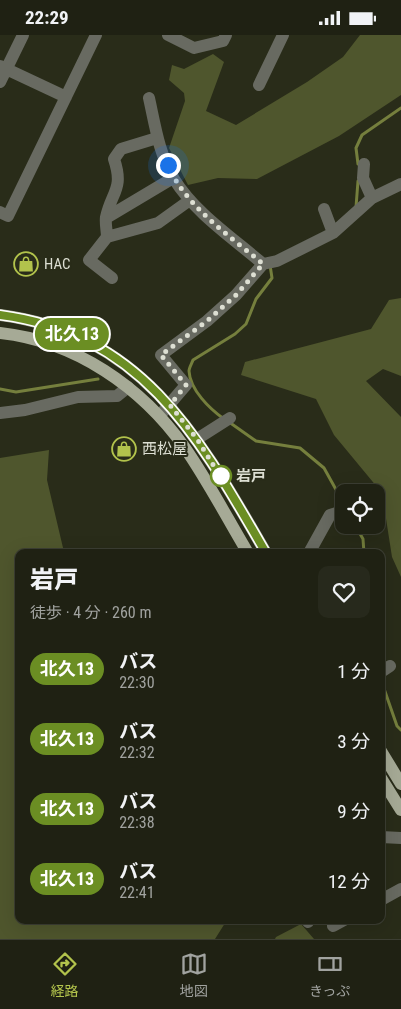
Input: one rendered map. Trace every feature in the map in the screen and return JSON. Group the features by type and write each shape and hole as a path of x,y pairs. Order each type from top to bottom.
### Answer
{"main road":[{"path":"0,315 30,321 90,341 140,376 170,405 197,439 264,549"},
{"path":"0,333 42,341 73,352 106,371 128,387 185,448 245,549"},
{"path":"385,758 401,784"},
{"path":"385,784 401,810"}],"street":[{"path":"0,82 3,68 23,35"},
{"path":"0,212 8,216 96,35"},
{"path":"168,35 194,48 223,41 226,35"},
{"path":"258,85 283,35"},
{"path":"3,68 66,97"},
{"path":"149,98 157,138 173,178 190,200 263,264"},
{"path":"107,237 106,218 115,196 119,175 114,159 121,149 157,138"},
{"path":"364,164 363,179 372,198"},
{"path":"106,218 173,178"},
{"path":"158,417 186,385 161,355 207,321 236,295 263,264 277,261 334,233 372,198 401,183"},
{"path":"112,279 89,260 107,237 158,223 190,200"},
{"path":"324,209 334,233"},
{"path":"0,413 25,410 78,397 117,396 128,387"},
{"path":"197,439 230,417"},
{"path":"311,549 330,515 335,513"},
{"path":"385,837 401,838"},
{"path":"385,898 401,889"}],"green space":[{"path":"360,35 401,35 401,95 339,136 257,179 218,178 188,185 169,148 185,101 184,93 169,80 172,65 184,69 213,54 224,62 206,111 236,125 307,82 343,57"},
{"path":"401,298 401,376 383,369 366,381 401,417 401,577 392,557 385,512 385,484 375,484 334,435 316,399 241,375 245,362 371,329 389,300"},
{"path":"49,450 47,480 63,549 15,549 15,924 224,924 215,939 0,939 0,458"},
{"path":"301,924 314,939 275,939 276,937"}],"waterway":[{"path":"358,164 356,148 362,135 401,108"},
{"path":"356,207 358,181"},
{"path":"224,419 197,392 190,378 189,368 193,360 235,334 246,324 256,299 272,278 270,265"},
{"path":"0,389 16,392 98,379"},
{"path":"229,422 256,441 300,448 324,468 335,488"},
{"path":"360,534 363,539 364,549"},
{"path":"385,692 397,726 401,730"}],"bus line":[{"name":"北久13","path":"0,315 30,321 90,341 140,376 175,411 197,439 264,549"}],"place":[{"name":"HAC","path":"26,264"},
{"name":"西松屋","path":"124,449"},
{"name":"岩戸","path":"221,476"}],"route":[{"path":"168,165 173,178 190,200 263,264 236,295 207,321 170,346 161,355 186,385 170,405 197,439 222,479 221,476"}]}
